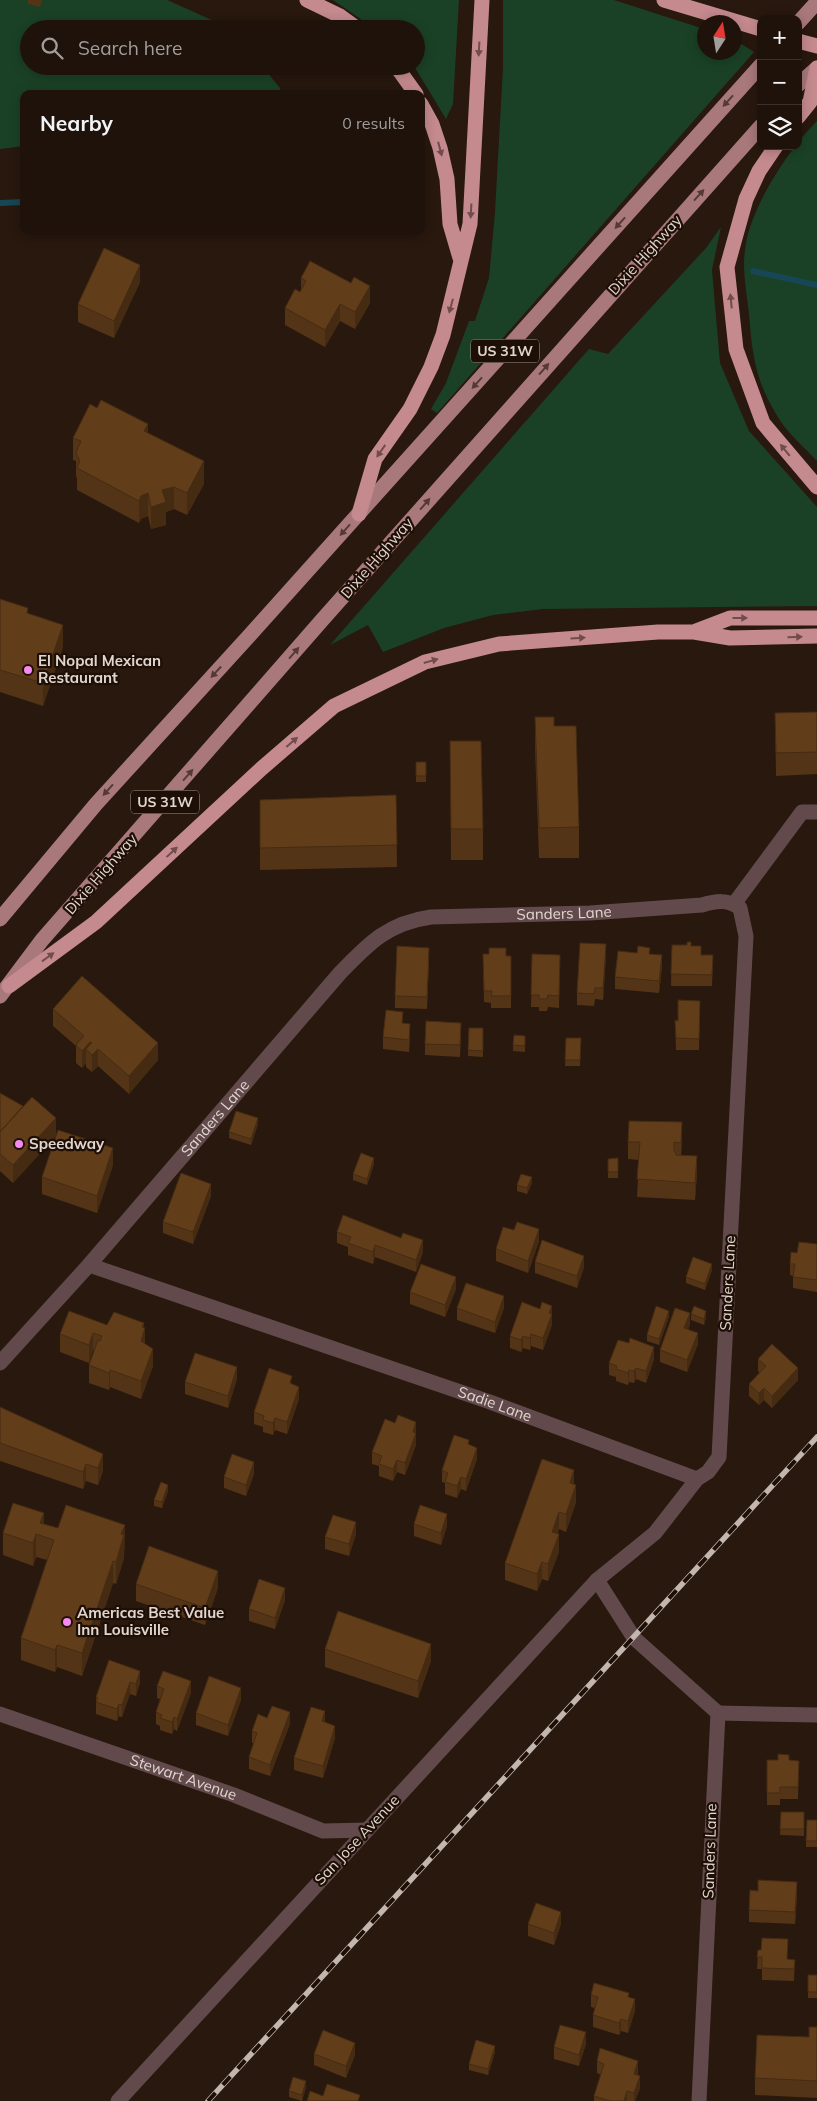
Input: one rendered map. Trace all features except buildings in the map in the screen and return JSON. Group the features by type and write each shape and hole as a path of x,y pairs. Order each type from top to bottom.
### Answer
{"highway":[{"path":"307,0 346,20"},
{"path":"359,514 375,460 410,409 431,367 451,306 460,258 470,224 482,0"},
{"path":"664,0 754,27"},
{"path":"802,42 817,46"},
{"path":"802,112 810,102 817,68"},
{"path":"402,75 413,90"},
{"path":"425,111 432,124 440,148 447,179 450,224 460,258"},
{"path":"773,150 759,171 746,199 727,267 736,349 763,422 817,487"},
{"path":"694,632 730,618 817,618"},
{"path":"5,991 96,922 261,769 334,706 426,662 499,644 658,632 694,632 730,638 817,636"}],"main road":[{"path":"802,19 817,2"},
{"path":"802,81 817,68"},
{"name":"US 31W","path":"0,919 96,804 359,514 757,69"},
{"name":"Dixie Highway","path":"5,991 42,940 323,619 757,131"}],"street":[{"path":"734,904 802,812 817,812"},
{"name":"Sanders Lane","path":"0,1363 89,1265 340,973 363,949 390,929 409,920 431,917 590,913 702,905 720,901 734,904 740,908 746,936 721,1451 720,1457 708,1472 697,1479"},
{"name":"Sadie Lane","path":"89,1265 490,1402 697,1479"},
{"path":"697,1479 655,1533 597,1580 634,1638 718,1712 817,1715"},
{"name":"San Jose Avenue","path":"118,2101 597,1580"},
{"name":"Sanders Lane","path":"699,2101 718,1712"},
{"name":"Stewart Avenue","path":"0,1714 234,1795 323,1831 367,1830"}],"green space":[{"path":"0,0 167,0 212,20 20,20 20,75 269,75 280,88 280,90 20,90 20,146 0,149"},
{"path":"333,0 459,0 453,104 446,119 419,75 425,75 425,20 362,20"},
{"path":"503,0 614,0 697,27 697,60 742,60 742,44 754,52 437,413 431,409 446,383 469,321 475,321 489,278 495,212 503,68"},
{"path":"817,121 817,461 784,425 768,400 763,388 753,353 744,266 748,234 754,216 772,181 792,150 802,150 802,138"},
{"path":"721,227 712,270 720,363 749,431 817,507 817,606 543,609 493,615 444,628 383,652 368,625 330,645 589,349 608,354 706,248"}],"waterway":[{"path":"0,203 20,202"},
{"path":"753,271 817,285"}],"railway":[{"path":"208,2101 817,1437"}],"place":[{"name":"El Nopal Mexican Restaurant","path":"28,670"},
{"name":"Speedway","path":"19,1144"},
{"name":"Americas Best Value Inn Louisville","path":"67,1622"}]}
